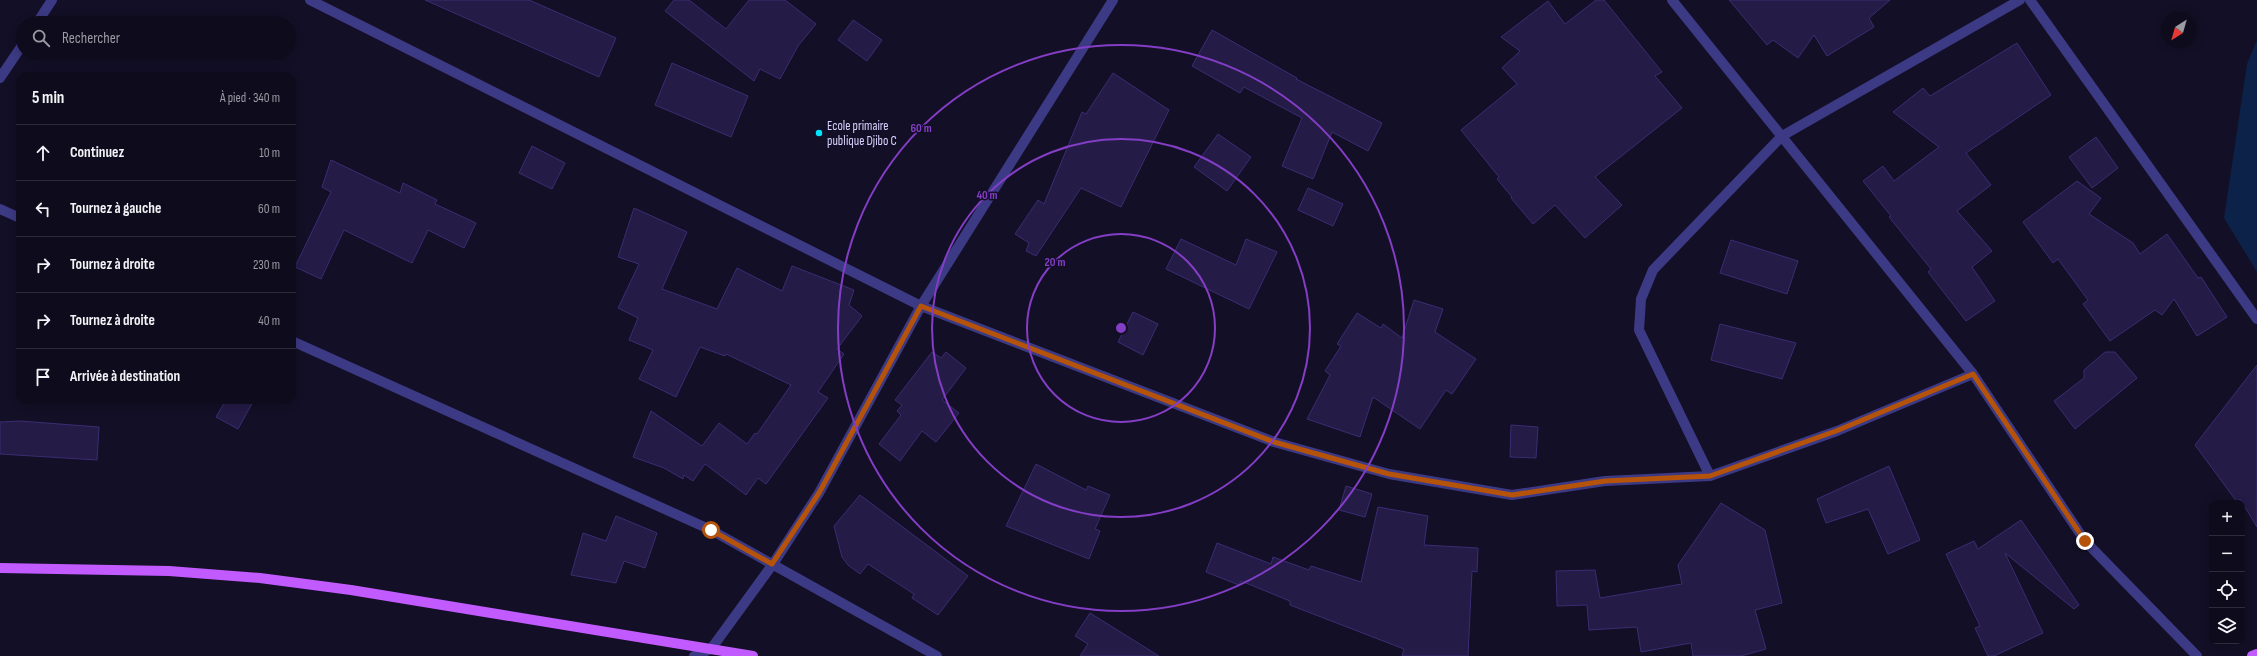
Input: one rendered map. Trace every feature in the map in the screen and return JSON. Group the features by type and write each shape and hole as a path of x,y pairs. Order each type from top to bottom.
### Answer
{"main road":[{"path":"0,568 169,571 260,578 359,591 753,656"},
{"path":"2252,656 2257,654"}],"street":[{"path":"42,16 52,0"},
{"path":"310,0 921,306 1274,442 1389,474 1512,495 1605,481 1710,476 1836,431 1973,374"},
{"path":"694,656 711,649 772,564 819,493 921,306 1113,0"},
{"path":"1672,0 1973,374 2085,541 2197,656"},
{"path":"1710,476 1639,330 1641,300 1653,270 1782,136 2020,0"},
{"path":"2030,0 2257,319"},
{"path":"0,78 16,54"},
{"path":"0,209 16,216"},
{"path":"296,343 711,530 937,656"}],"water":[{"path":"2257,40 2257,272 2224,218 2247,64"}],"building":[{"path":"425,0 529,0 616,38 599,77"},
{"path":"674,0 689,0 726,29 749,0 785,0 816,24 798,46 780,79 760,69 754,81 665,11"},
{"path":"1596,0 1604,0 1662,72 1655,76 1682,108 1595,177 1622,205 1585,238 1555,205 1533,224 1511,198 1512,197 1497,179 1499,177 1461,130 1517,84 1502,68 1520,51 1501,37 1548,1 1565,24"},
{"path":"1729,0 1890,0 1869,18 1874,27 1827,56 1814,35 1798,58 1773,40 1767,45"},
{"path":"853,20 882,40 867,61 838,40"},
{"path":"1212,30 1297,78 1296,79 1382,123 1368,151 1332,132 1313,179 1282,166 1302,118 1244,87 1240,93 1192,66"},
{"path":"2017,43 2051,95 1966,153 1991,185 1957,211 1992,251 1972,267 1995,301 1966,321 1928,272 1931,269 1889,217 1891,216 1863,181 1883,166 1894,181 1939,147 1893,112 1923,88 1930,96"},
{"path":"672,63 748,96 731,137 655,105"},
{"path":"1113,73 1169,110 1121,207 1081,188 1036,256 1026,251 1029,243 1015,234 1038,200 1044,204 1082,112 1086,114"},
{"path":"1218,134 1251,157 1227,191 1194,167"},
{"path":"2096,137 2118,168 2092,188 2069,157"},
{"path":"532,146 565,163 552,189 519,173"},
{"path":"331,160 400,193 403,183 437,200 435,204 476,223 464,248 428,230 412,263 344,230 321,279 296,267 296,265 331,192 322,187"},
{"path":"2077,181 2101,198 2089,214 2133,243 2140,254 2167,234 2198,278 2201,277 2227,317 2197,336 2174,299 2162,315 2155,310 2110,341 2083,304 2088,300 2058,259 2053,263 2023,222"},
{"path":"1308,188 1343,204 1333,226 1298,210"},
{"path":"634,208 687,232 662,289 717,309 737,268 782,291 792,266 854,290 849,305 862,316 837,349 844,354 818,392 828,398 766,484 758,478 746,495 705,464 693,481 684,475 683,479 664,468 633,457 651,411 702,446 719,423 747,444 755,433 757,434 791,385 726,354 725,356 700,347 676,397 639,379 653,350 629,340 638,318 618,308 639,264 618,257"},
{"path":"1181,239 1236,265 1246,239 1277,252 1249,309 1166,269"},
{"path":"1731,240 1798,261 1787,294 1720,273"},
{"path":"1414,300 1443,309 1435,332 1476,359 1452,394 1446,390 1420,429 1373,397 1360,437 1307,419 1330,375 1325,371 1341,346 1337,344 1357,313 1381,328 1383,324 1402,338"},
{"path":"1133,312 1158,324 1143,355 1118,342"},
{"path":"1720,324 1796,343 1782,379 1711,360"},
{"path":"932,352 941,358 946,352 966,368 942,400 959,413 936,442 922,431 900,461 879,444 901,415 897,411 902,405 895,400"},
{"path":"2105,352 2115,352 2137,378 2075,429 2054,401 2084,378 2084,370"},
{"path":"2257,365 2257,527 2245,507 2245,500 2236,500 2195,445"},
{"path":"224,404 252,404 238,429 216,417"},
{"path":"20,421 99,427 97,460 0,454 0,422"},
{"path":"1511,425 1538,427 1536,458 1510,457"},
{"path":"1036,464 1086,490 1088,486 1110,495 1095,529 1100,531 1089,559 1006,526"},
{"path":"1889,466 1920,540 1888,554 1868,509 1826,523 1817,499"},
{"path":"1346,486 1372,494 1365,517 1339,510"},
{"path":"860,495 968,576 938,615 912,598 914,594 868,564 860,574 848,565 842,557 834,526"},
{"path":"1721,503 1765,530 1782,603 1755,610 1766,649 1741,656 1693,656 1691,643 1641,652 1637,627 1589,630 1587,605 1557,606 1556,571 1595,570 1600,598 1682,584 1678,565"},
{"path":"1378,507 1428,516 1424,545 1478,548 1477,572 1472,571 1468,656 1402,656 1404,649 1290,605 1290,601 1241,581 1239,585 1206,572 1217,543 1271,564 1273,557 1309,570 1311,566 1361,582"},
{"path":"616,516 657,533 645,568 624,561 616,583 571,575 583,533 606,541"},
{"path":"2021,520 2079,605 2074,609 2005,553 2043,633 1994,656 1988,656 1975,628 1980,626 1946,554 1974,541 1978,549"},
{"path":"1090,613 1159,656 1080,656 1088,644 1075,636"}],"place":[{"name":"Ecole primaire publique Djibo C","path":"819,133"}],"route":[{"path":"711,530 772,564 819,493 921,306 1274,442 1389,474 1512,495 1605,481 1710,476 1836,431 1973,374 2085,541"}]}
